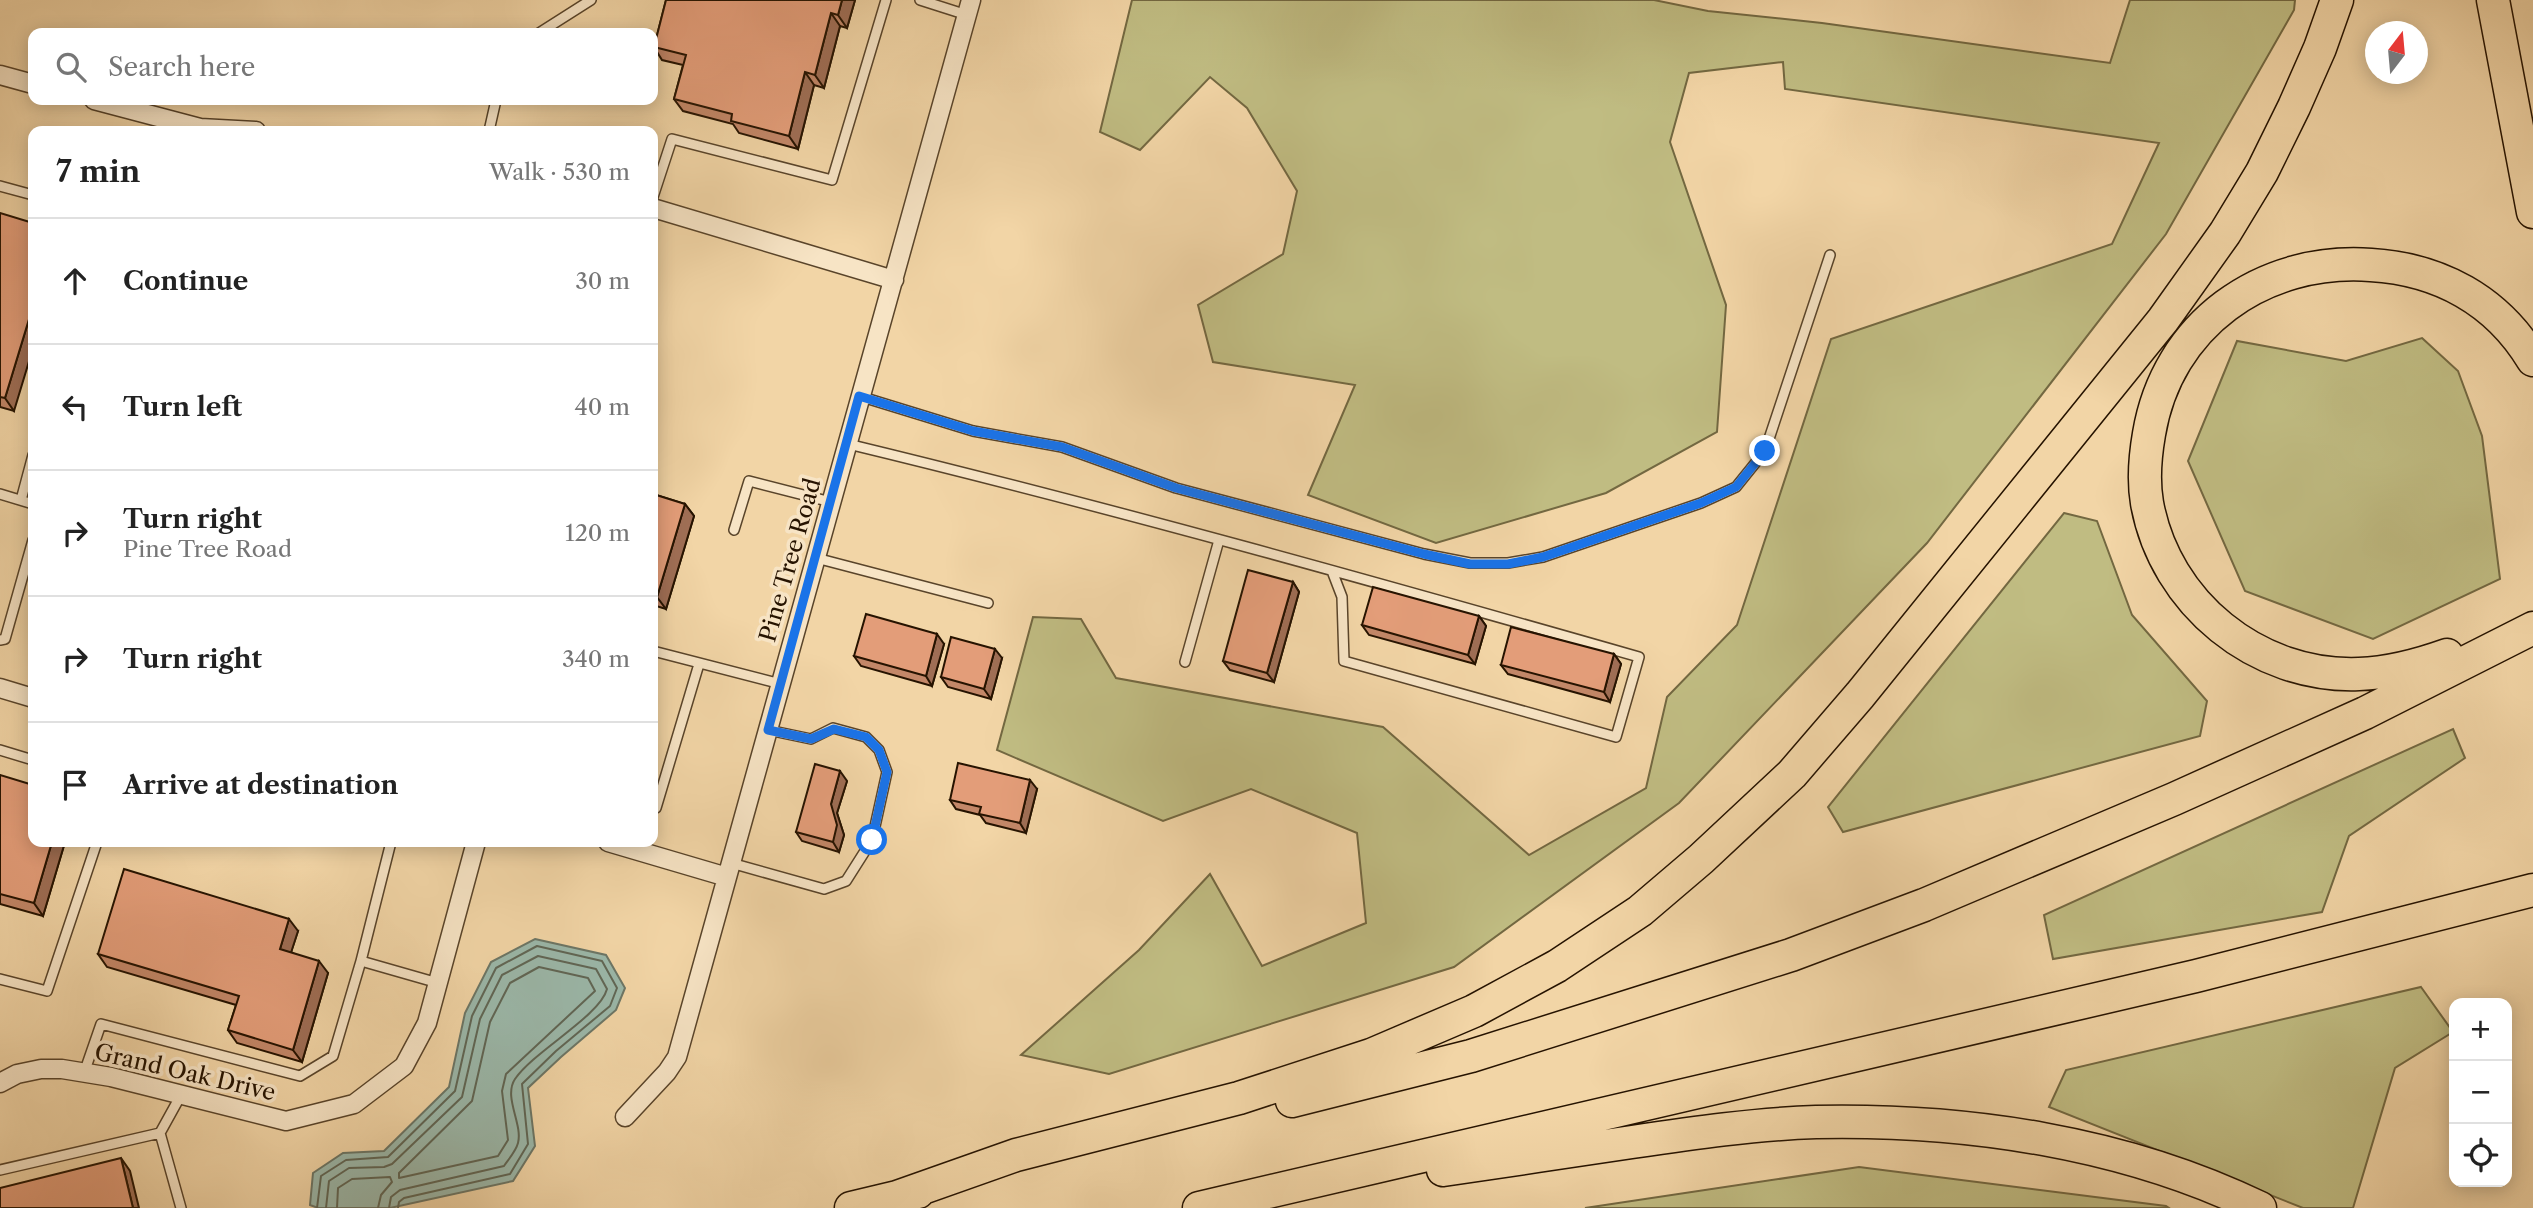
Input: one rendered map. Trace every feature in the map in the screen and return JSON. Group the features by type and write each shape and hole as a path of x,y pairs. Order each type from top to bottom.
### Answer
{"highway":[{"path":"897,1197 1016,1155 1239,1098 1371,1055 1474,1011 1557,966 1640,911 1701,859 1792,774 1860,695 2163,320 2225,233 2262,172 2300,95 2337,0"},
{"path":"2493,0 2533,212"},
{"path":"2533,360 2505,323 2476,298 2427,274 2364,264 2325,266 2287,274 2252,289 2218,311 2190,339 2178,356 2160,391 2152,416 2147,444 2145,484 2152,525 2181,585 2223,629 2267,657 2286,664 2332,673 2389,671 2425,663 2533,621"},
{"path":"851,1208 1471,1056 1791,956 1948,895 2174,799 2365,713 2533,628"},
{"path":"1199,1208 2196,976 2533,890"},
{"path":"1237,1199 1708,1131 1815,1122 1920,1124 2021,1134 2132,1160 2234,1195 2260,1208"}],"street":[{"name":"Pine Tree Road","path":"625,1117 667,1072 677,1057 969,7"},
{"path":"0,75 28,83"},
{"path":"112,105 188,126"},
{"path":"658,209 894,279"},
{"path":"0,688 28,696"},
{"name":"Grand Oak Drive","path":"0,1083 17,1074 41,1069 62,1069 286,1121 354,1104 404,1066 426,1023 475,847"},
{"path":"630,847 729,870"}],"lane":[{"path":"547,28 591,0"},
{"path":"658,182 672,139 832,180 886,0"},
{"path":"919,0 969,7"},
{"path":"490,126 495,105"},
{"path":"0,186 28,194"},
{"path":"859,396 973,431 1062,447 1176,488 1424,554 1470,564 1508,564 1543,557 1701,503 1736,487 1765,451 1830,255"},
{"path":"848,444 1219,540 1332,571 1639,657 1616,737 1344,661 1342,597 1332,571"},
{"path":"21,500 28,474"},
{"path":"734,530 749,481 831,502"},
{"path":"0,494 28,502"},
{"path":"1185,662 1219,540"},
{"path":"0,640 5,639 28,558"},
{"path":"816,558 988,603"},
{"path":"658,652 781,684"},
{"path":"658,801 699,663"},
{"path":"729,870 824,889 846,881 872,840 887,772 879,750 866,737 834,729 811,739 768,730"},
{"path":"0,750 28,758"},
{"path":"0,979 47,991 95,847"},
{"path":"84,1073 101,1024 300,1076 333,1056 361,961 390,847"},
{"path":"361,961 438,983"},
{"path":"181,1095 160,1133 181,1208"},
{"path":"0,1170 160,1133"}],"shaded area":[{"path":"1132,0 1654,0 1708,11 1822,23 2110,63 2130,0 2295,0 2294,10 2166,234 1927,543 1679,803 1454,967 1109,1074 1021,1055 1139,950 1210,874 1262,966 1366,923 1357,833 1251,789 1163,821 997,750 1033,617 1081,619 1116,678 1383,727 1529,855 1646,788 1667,697 1737,625 1831,339 2112,244 2159,143 1785,89 1783,62 1689,73 1670,142 1726,305 1717,432 1606,493 1436,543 1308,495 1355,385 1213,362 1198,305 1283,254 1297,191 1247,108 1210,77 1140,150 1100,132"},
{"path":"2422,338 2458,371 2482,436 2500,579 2373,639 2245,591 2188,461 2237,341 2346,361"},
{"path":"2064,513 2097,521 2132,615 2207,701 2200,736 1843,832 1828,807"},
{"path":"2453,729 2465,758 2349,836 2322,912 2053,959 2044,915"},
{"path":"2421,987 2449,1026 2449,1034 2395,1068 2353,1208 2303,1208 2049,1107 2066,1070"},
{"path":"1859,1167 2166,1206 2169,1208 1585,1208"}],"water":[{"path":"535,939 606,955 625,988 616,1010 528,1088 535,1146 513,1181 390,1208 318,1208 310,1205 313,1173 343,1153 384,1151 449,1087 465,1013 491,962"}],"building":[{"path":"666,0 842,0 838,15 831,13 815,75 805,72 789,136 731,121 732,114 674,99 686,55 658,48 658,31"},
{"path":"0,213 28,221 28,322 5,398 0,397"},
{"path":"658,496 685,504 658,594"},
{"path":"1248,570 1293,582 1267,673 1223,661"},
{"path":"1373,587 1479,616 1468,655 1362,625"},
{"path":"866,614 937,634 926,676 854,656"},
{"path":"1511,627 1614,654 1604,692 1501,665"},
{"path":"951,637 995,649 984,689 941,677"},
{"path":"958,763 1030,780 1020,823 979,814 981,807 950,800"},
{"path":"815,764 840,771 831,804 837,825 833,842 796,832"},
{"path":"0,775 28,783 28,847 51,847 34,903 0,894"},
{"path":"124,869 289,919 280,949 319,961 293,1050 228,1030 239,996 98,954"},
{"path":"121,1158 133,1208 0,1208 0,1188"}],"route":[{"path":"872,840 887,772 879,750 866,737 834,729 811,739 768,730 859,396 973,431 1062,447 1176,488 1470,564 1508,564 1543,557 1701,503 1736,487 1765,451"}]}
